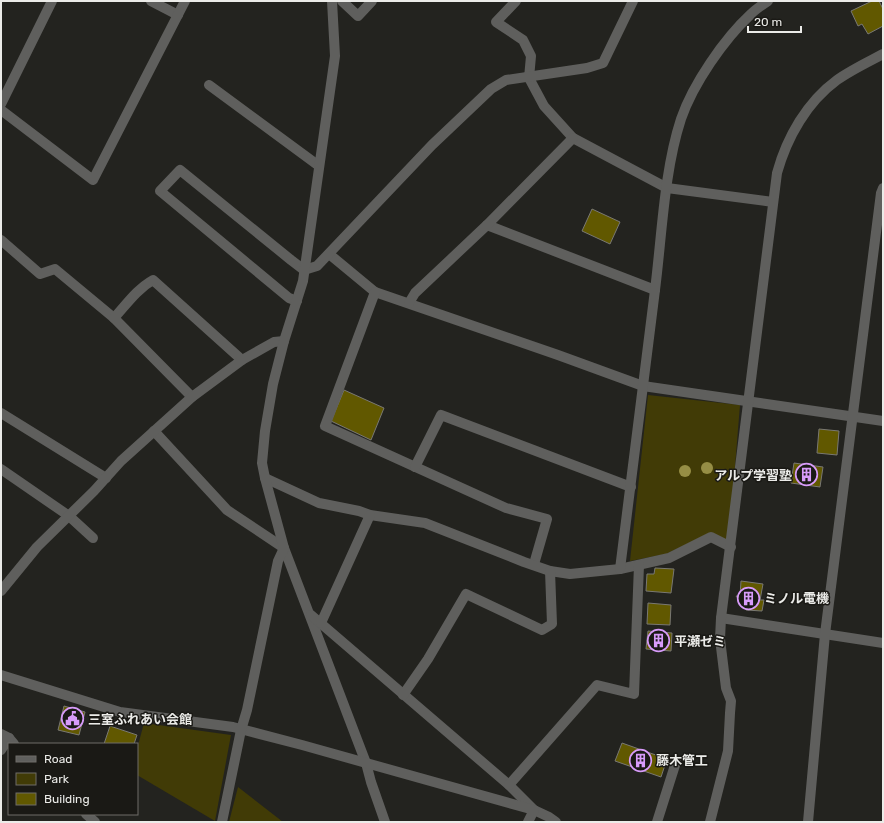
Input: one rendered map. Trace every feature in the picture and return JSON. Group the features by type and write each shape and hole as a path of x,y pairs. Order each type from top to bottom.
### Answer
{"street":[{"path":"1,104 52,1"},
{"path":"150,1 178,15"},
{"path":"1,110 93,180 186,1"},
{"path":"332,1 335,56 303,281 284,340 273,384 265,431 262,463 284,548 366,763 385,822"},
{"path":"342,1 358,16 372,1"},
{"path":"516,1 496,22 523,40 531,56 529,78 544,106 573,138 667,188 774,202"},
{"path":"304,270 317,266 432,145 491,89 506,80 529,78 587,68 603,63 633,1"},
{"path":"620,569 667,188 672,155 681,119 689,99 717,52 751,14 768,1"},
{"path":"710,822 728,751 731,701 726,688 720,639 721,618 776,178 783,153 803,116 818,97 836,81 883,54"},
{"path":"209,85 319,166"},
{"path":"409,303 415,293 573,138"},
{"path":"297,301 289,298 160,191 180,170 304,270"},
{"path":"808,822 826,634 881,194 883,188"},
{"path":"487,224 655,290"},
{"path":"1,240 40,274 55,269 114,318 192,397"},
{"path":"329,254 375,292 643,386 748,400 853,417 883,420"},
{"path":"114,318 138,291 152,280 242,360"},
{"path":"375,292 325,426 506,508 547,519 534,564"},
{"path":"1,591 37,547 69,516 121,461 192,397 242,360 274,342 284,340"},
{"path":"1,413 106,478"},
{"path":"415,467 441,415 631,487"},
{"path":"154,431 227,510 284,548"},
{"path":"1,469 69,516 93,538"},
{"path":"265,478 319,503 359,511 370,515 425,522 550,571 570,574 639,566 669,558 711,537 731,546"},
{"path":"320,623 370,515"},
{"path":"222,822 278,561 284,548"},
{"path":"509,785 596,685 634,694 639,566"},
{"path":"403,695 428,659 466,594 542,630 552,624 550,571"},
{"path":"310,614 509,785 534,810"},
{"path":"721,618 883,643"},
{"path":"1,675 120,712 233,727 534,810 556,822"},
{"path":"1,750 8,739"},
{"path":"657,822 676,762"},
{"path":"528,822 534,810"},
{"path":"87,815 95,822"}],"green space":[{"path":"648,395 740,405 729,540 706,535 666,554 630,561"},
{"path":"144,723 231,735 215,821 138,776 138,745"},
{"path":"238,787 283,822 229,822"}],"building":[{"path":"872,1 879,1 883,9 883,26 868,34 862,24 858,26 851,11"},
{"path":"592,209 620,222 610,244 582,231"},
{"path":"344,390 384,408 371,440 331,421"},
{"path":"819,429 839,431 837,455 817,453"},
{"name":"アルプ学習塾","path":"794,463 823,467 820,487 791,483"},
{"path":"655,568 674,569 671,593 646,591 647,574 654,574"},
{"name":"ミノル電機","path":"741,581 763,584 760,600 764,600 762,611 746,610 736,596 740,596"},
{"path":"648,603 671,605 670,625 647,624"},
{"name":"平瀬ゼミ","path":"648,631 672,633 671,651 646,649"},
{"path":"64,706 85,712 79,735 58,730"},
{"path":"110,726 137,735 134,743 104,743"},
{"name":"藤木管工","path":"622,743 667,759 661,777 615,761"}],"place":[{"name":"アルプ学習塾","path":"807,475"},
{"name":"ミノル電機","path":"749,598"},
{"name":"平瀬ゼミ","path":"659,641"},
{"name":"三室ふれあい会館","path":"72,719"},
{"name":"藤木管工","path":"641,760"}]}
